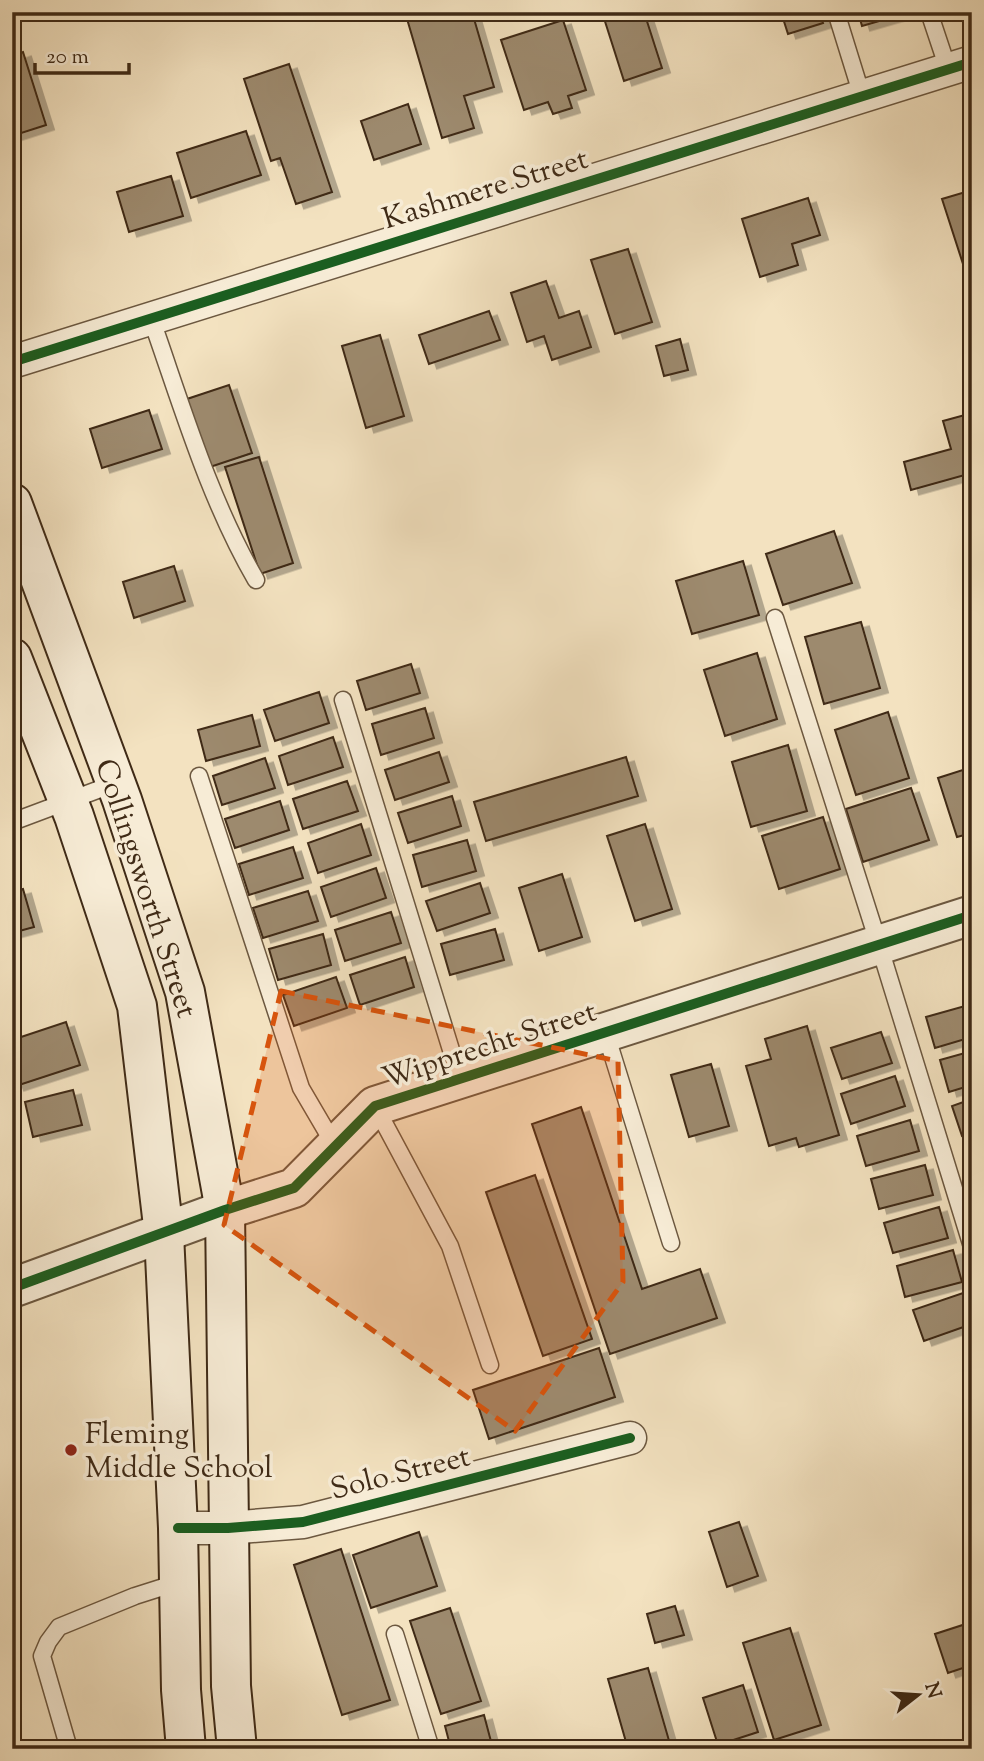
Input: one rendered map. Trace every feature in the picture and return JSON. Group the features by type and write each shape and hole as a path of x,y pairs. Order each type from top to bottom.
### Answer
{"main road":[{"name":"Collingsworth Street","path":"12,503 116,783 186,992 225,1210 231,1686 237,1749"},
{"name":"Collingsworth Street","path":"12,658 69,801 137,1006 164,1234 178,1528 181,1690 186,1749"},
{"name":"Wipprecht Street","path":"12,1288 225,1210 294,1188 375,1106 972,915"}],"street":[{"name":"Kashmere Street","path":"12,362 960,65"},
{"name":"Solo Street","path":"178,1528 228,1528 303,1522 630,1438"}],"lane":[{"path":"836,12 862,96"},
{"path":"929,12 960,65"},
{"path":"151,318 201,457 239,552 256,580"},
{"path":"775,618 972,1247"},
{"path":"343,700 460,1079"},
{"path":"199,776 301,1087 335,1146"},
{"path":"12,822 116,783"},
{"path":"605,1031 671,1243"},
{"path":"375,1106 450,1246 490,1365"},
{"path":"69,1749 42,1656 48,1642 59,1628 135,1596 179,1582"},
{"path":"395,1634 431,1749"}],"highlighted area":[{"path":"281,991 618,1061 623,1282 515,1431 224,1225"}],"building":[{"path":"405,12 472,12 494,87 464,96 474,128 442,138"},
{"path":"602,12 644,12 662,68 624,81"},
{"path":"781,12 819,12 823,23 788,34"},
{"path":"858,12 906,12 907,13 862,26"},
{"path":"563,20 586,90 568,96 572,108 553,114 548,102 524,110 501,40"},
{"path":"23,52 46,125 12,136 12,56"},
{"path":"289,64 332,192 296,204 280,158 271,161 244,79"},
{"path":"408,104 421,144 374,160 361,121"},
{"path":"246,131 261,175 191,198 177,153"},
{"path":"171,176 183,216 129,232 117,192"},
{"path":"972,190 972,261 963,264 942,199"},
{"path":"808,198 820,235 792,244 798,265 760,277 742,219"},
{"path":"628,249 652,322 615,334 591,260"},
{"path":"546,281 559,318 579,311 591,347 552,360 544,336 527,342 511,293"},
{"path":"489,311 500,340 429,364 419,335"},
{"path":"380,335 404,416 366,428 342,346"},
{"path":"680,339 688,370 664,376 656,346"},
{"path":"229,385 252,453 210,467 187,399"},
{"path":"149,410 162,449 102,468 90,429"},
{"path":"972,413 972,473 911,490 904,462 951,449 943,421"},
{"path":"259,457 293,563 260,574 225,467"},
{"path":"834,531 852,583 783,605 766,554"},
{"path":"743,561 759,615 692,634 676,581"},
{"path":"174,566 185,601 134,618 123,582"},
{"path":"861,622 880,688 824,704 805,637"},
{"path":"757,653 777,719 725,736 704,670"},
{"path":"411,664 420,693 366,710 357,681"},
{"path":"319,692 329,723 275,741 264,710"},
{"path":"425,708 434,738 381,755 372,724"},
{"path":"888,712 909,778 856,795 835,730"},
{"path":"252,715 260,746 206,761 198,730"},
{"path":"333,737 343,767 288,785 279,756"},
{"path":"788,745 807,811 751,827 732,762"},
{"path":"439,752 449,782 395,800 385,770"},
{"path":"626,757 638,796 486,841 474,802"},
{"path":"265,758 275,788 222,805 213,776"},
{"path":"972,767 972,833 957,837 938,778"},
{"path":"347,781 358,811 303,829 293,799"},
{"path":"911,788 929,840 863,862 846,809"},
{"path":"452,796 461,826 408,843 398,813"},
{"path":"280,801 289,830 235,848 225,819"},
{"path":"823,817 840,869 779,889 762,836"},
{"path":"361,824 371,855 318,873 308,843"},
{"path":"645,824 672,909 635,921 607,836"},
{"path":"467,840 476,871 422,887 413,855"},
{"path":"293,847 303,878 249,895 239,864"},
{"path":"376,868 386,898 331,917 321,887"},
{"path":"562,874 582,937 539,951 519,888"},
{"path":"480,883 490,913 437,931 426,901"},
{"path":"23,889 34,927 12,933 12,892"},
{"path":"308,891 318,921 263,938 253,908"},
{"path":"391,912 401,943 345,961 335,930"},
{"path":"495,929 504,960 450,975 441,944"},
{"path":"323,934 331,965 278,980 269,949"},
{"path":"405,957 414,987 360,1005 350,975"},
{"path":"336,977 347,1008 294,1026 283,995"},
{"path":"972,1004 972,1037 935,1048 926,1017"},
{"path":"66,1022 80,1065 16,1086 12,1074 12,1040"},
{"path":"807,1026 839,1135 799,1147 796,1138 769,1146 746,1066 771,1059 765,1039"},
{"path":"881,1032 892,1063 842,1079 831,1048"},
{"path":"972,1051 972,1085 949,1092 940,1060"},
{"path":"711,1064 729,1126 689,1137 671,1075"},
{"path":"895,1076 905,1106 851,1124 841,1094"},
{"path":"73,1090 82,1125 33,1137 25,1102"},
{"path":"972,1099 972,1132 962,1136 952,1106"},
{"path":"581,1107 642,1289 700,1269 717,1318 610,1354 532,1124"},
{"path":"910,1120 919,1151 866,1166 857,1136"},
{"path":"925,1165 933,1195 879,1209 871,1179"},
{"path":"535,1175 592,1339 543,1356 486,1192"},
{"path":"939,1207 948,1238 893,1253 884,1223"},
{"path":"953,1250 962,1282 905,1297 897,1266"},
{"path":"966,1292 972,1308 972,1324 924,1341 913,1310"},
{"path":"599,1348 615,1397 489,1439 473,1390"},
{"path":"739,1522 758,1576 727,1587 709,1532"},
{"path":"419,1532 437,1586 371,1608 353,1555"},
{"path":"341,1549 390,1700 342,1715 294,1565"},
{"path":"675,1606 684,1635 655,1643 647,1614"},
{"path":"450,1608 481,1701 441,1714 410,1621"},
{"path":"972,1622 972,1665 948,1673 935,1634"},
{"path":"790,1628 821,1725 774,1740 743,1643"},
{"path":"648,1668 670,1744 653,1749 628,1749 608,1679"},
{"path":"743,1685 758,1732 718,1745 703,1698"},
{"path":"484,1715 493,1749 451,1749 445,1726"}],"cycle path":[{"path":"12,362 972,62"},
{"path":"12,1288 225,1210 294,1188 375,1106 972,915"},
{"path":"178,1528 228,1528 303,1522 630,1438"}],"place":[{"name":"Fleming Middle School","path":"71,1450"}]}
